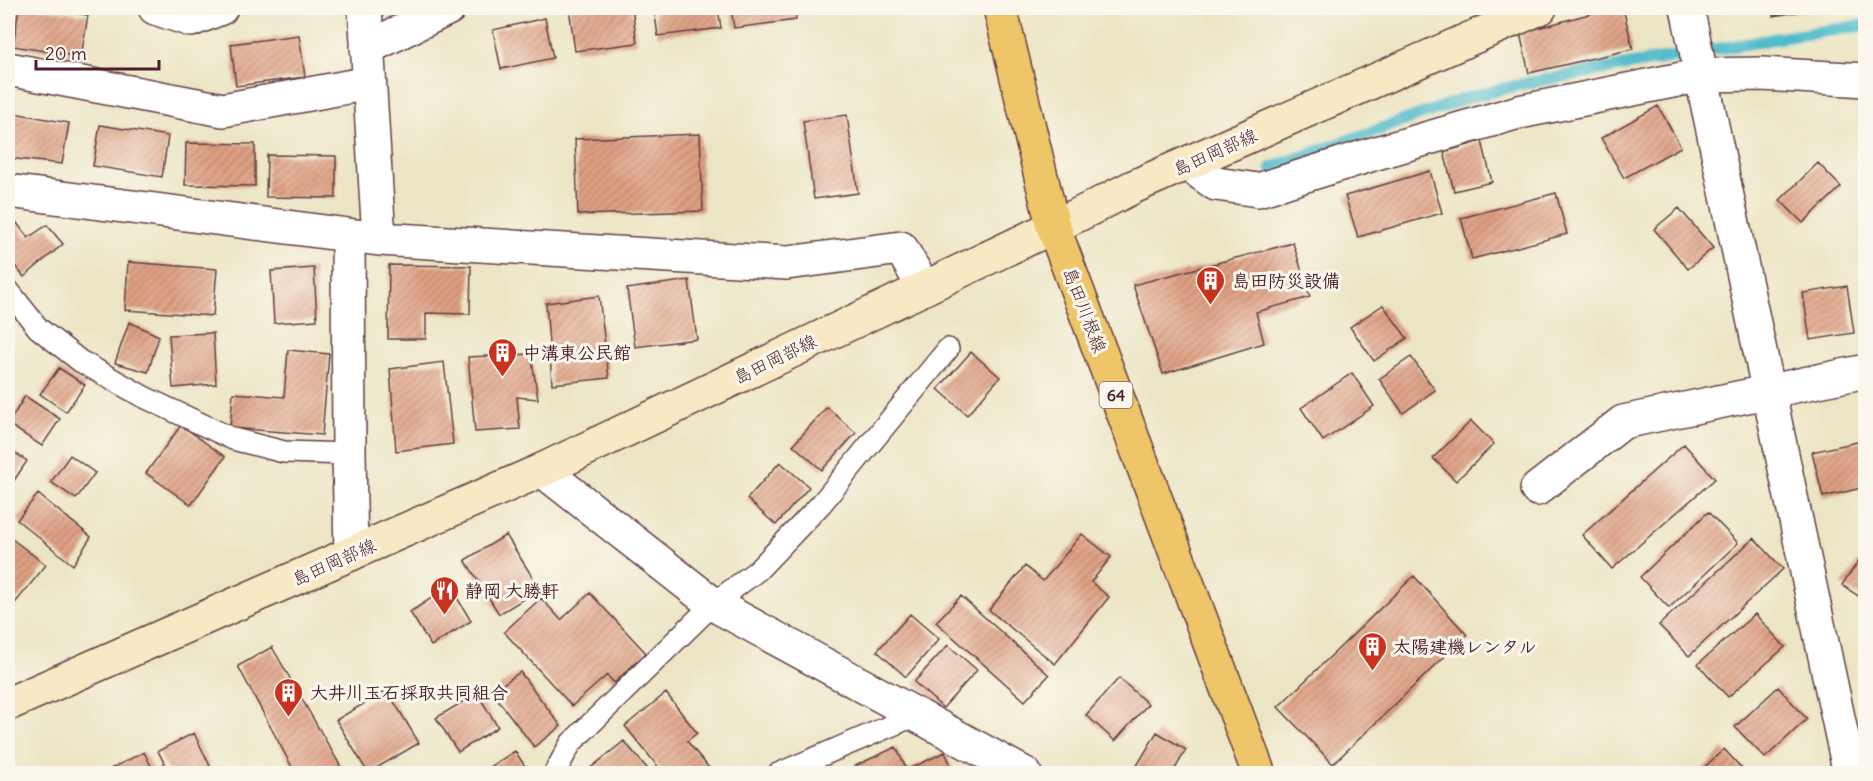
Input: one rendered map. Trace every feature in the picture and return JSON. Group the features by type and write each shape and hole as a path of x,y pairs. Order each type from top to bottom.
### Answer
{"main road":[{"name":"島田川根線","path":"1000,8 1053,226 1250,766"},
{"name":"島田岡部線","path":"8,704 542,470 1133,187 1540,8"}],"street":[{"path":"155,8 191,20 221,8"},
{"path":"351,554 349,454 363,237 369,82 365,8"},
{"path":"367,48 449,8"},
{"path":"1688,8 1850,774"},
{"path":"8,69 223,110 369,82"},
{"path":"1188,164 1216,184 1258,190 1519,112 1702,75 1762,74 1866,80"},
{"path":"8,191 363,237 787,262 901,248 924,288"},
{"path":"1537,489 1623,422 1866,371"},
{"path":"542,470 713,604 1024,774"}],"lane":[{"path":"8,290 38,328 55,342 80,361 142,396 232,439 284,452 349,454"},
{"path":"554,774 571,743 713,604 759,570 820,504 948,349"},
{"path":"778,774 916,715"}],"building":[{"path":"19,8 39,8 88,15 81,57 13,46"},
{"path":"569,8 632,8 637,43 575,51"},
{"path":"654,8 718,8 721,28 658,36"},
{"path":"731,8 795,8 796,20 734,28"},
{"path":"1611,8 1623,8 1633,49 1529,73 1520,33"},
{"path":"1772,8 1812,8 1812,9 1773,16"},
{"path":"545,18 553,58 501,69 493,30"},
{"path":"299,35 305,77 236,86 231,44"},
{"path":"1658,106 1681,147 1624,178 1601,138"},
{"path":"14,113 69,123 62,164 8,158"},
{"path":"847,115 858,193 814,199 803,121"},
{"path":"100,125 168,136 162,177 93,166"},
{"path":"700,134 703,211 578,215 575,139"},
{"path":"1482,141 1492,182 1454,191 1444,152"},
{"path":"186,143 255,144 255,186 185,185"},
{"path":"267,155 336,156 336,198 266,197"},
{"path":"1818,163 1841,187 1803,223 1780,200"},
{"path":"1430,171 1442,213 1358,237 1345,196"},
{"path":"1556,193 1567,234 1472,259 1461,218"},
{"path":"1679,208 1713,248 1688,269 1654,229"},
{"path":"8,211 28,238 47,225 63,244 24,277 8,257"},
{"name":"島田防災設備","path":"1293,243 1310,297 1256,312 1264,343 1163,374 1133,285"},
{"path":"128,262 217,269 213,316 125,310"},
{"path":"389,265 471,266 470,314 426,313 426,339 388,339"},
{"path":"314,268 317,320 274,323 271,271"},
{"path":"689,280 697,339 635,347 627,289"},
{"path":"1847,286 1854,333 1810,340 1803,293"},
{"path":"599,296 609,378 552,384 546,303"},
{"path":"1383,305 1407,338 1374,361 1350,327"},
{"path":"129,322 159,336 148,372 115,363"},
{"path":"213,333 216,384 173,388 169,335"},
{"path":"288,350 329,354 322,435 230,428 233,393 284,397"},
{"path":"971,352 1000,377 967,415 938,389"},
{"name":"中溝東公民館","path":"531,354 538,399 517,397 520,429 475,432 468,357"},
{"path":"1411,357 1435,390 1403,413 1379,379"},
{"path":"444,362 453,444 396,451 390,369"},
{"path":"59,368 85,385 66,412 40,394"},
{"path":"1352,373 1374,406 1323,441 1301,408"},
{"path":"25,396 60,419 42,446 8,424"},
{"path":"827,407 856,433 822,470 793,445"},
{"path":"1471,421 1494,444 1456,481 1433,458"},
{"path":"181,425 225,457 191,505 146,473"},
{"path":"1866,440 1866,487 1823,497 1812,452"},
{"path":"1684,444 1715,479 1612,569 1582,535"},
{"path":"8,448 27,461 9,488 8,487"},
{"path":"70,455 95,473 76,499 51,482"},
{"path":"780,462 809,487 776,525 747,499"},
{"path":"38,494 91,537 73,565 17,520"},
{"path":"1708,512 1738,543 1669,608 1640,577"},
{"path":"1082,534 1111,557 1091,582 1109,597 1055,664 989,610 1025,566 1043,581"},
{"path":"506,535 540,589 499,614 465,560"},
{"path":"8,536 46,565 8,612"},
{"path":"1754,538 1783,569 1689,656 1659,625"},
{"path":"1866,550 1866,601 1842,585"},
{"name":"太陽建機レンタル","path":"1414,576 1467,635 1333,764 1278,707"},
{"path":"450,586 471,621 431,646 410,612"},
{"path":"590,593 646,653 614,683 607,675 572,706 504,632 541,598 561,620"},
{"path":"961,596 1049,675 1025,701 936,622"},
{"path":"910,614 939,639 906,677 877,651"},
{"path":"1755,614 1785,647 1728,697 1698,664"},
{"path":"948,645 977,670 943,708 914,682"},
{"name":"大井川玉石採取共同組合","path":"272,647 345,774 286,774 293,769 238,666"},
{"path":"520,672 561,726 534,747 492,692"},
{"path":"1119,678 1148,704 1115,741 1086,715"},
{"path":"1778,687 1807,719 1765,758 1735,727"},
{"path":"387,690 419,743 368,773 336,720"},
{"path":"477,693 498,727 458,752 436,718"},
{"path":"666,693 697,733 687,741 709,768 702,774 664,774 625,726"},
{"path":"1157,732 1186,750 1172,774 1132,774"},
{"path":"194,733 210,766 196,774 170,774 158,751"},
{"path":"624,741 652,774 589,774 587,771"},
{"path":"896,747 907,770 945,752 955,774 858,774 855,766"},
{"path":"1724,749 1747,774 1697,774"},
{"path":"515,751 530,774 479,774"},
{"path":"144,752 155,774 110,774 108,770"}],"waterway":[{"path":"1271,168 1470,97 1527,83 1779,38 1866,25"}],"place":[{"name":"島田防災設備","path":"1211,306"},
{"name":"中溝東公民館","path":"502,378"},
{"name":"静岡 大勝軒","path":"444,616"},
{"name":"太陽建機レンタル","path":"1372,672"},
{"name":"大井川玉石採取共同組合","path":"289,718"}]}
